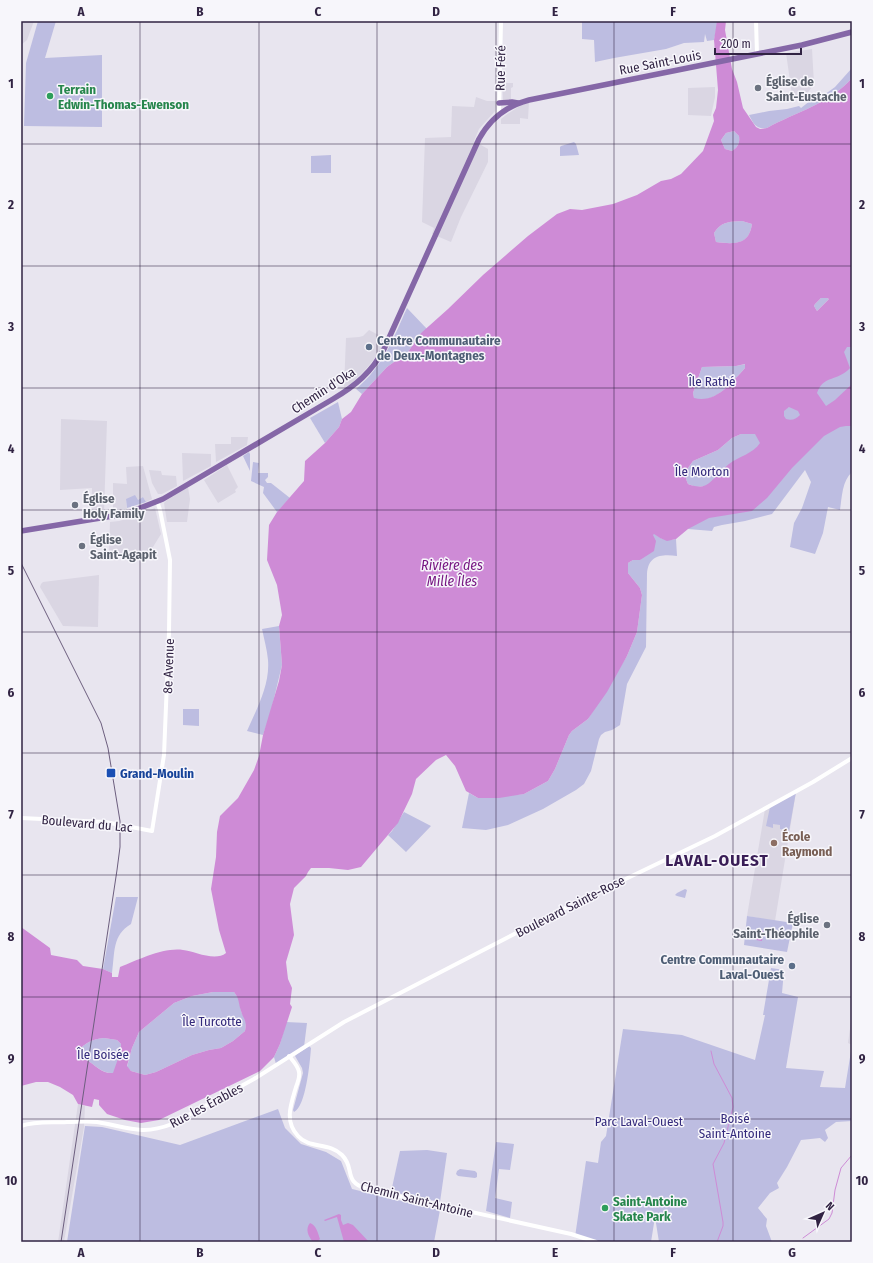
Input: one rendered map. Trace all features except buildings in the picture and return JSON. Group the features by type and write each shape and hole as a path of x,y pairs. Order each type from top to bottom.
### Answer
{"main road":[{"name":"Rue Saint-Louis","path":"499,114 511,106 532,99 813,43 852,32"},
{"path":"499,103 518,103"},
{"name":"Chemin d'Oka","path":"21,531 125,514 157,501 356,384 368,373 386,346 479,139 488,125 499,114"}],"street":[{"name":"Rue Féré","path":"499,114 501,21"},
{"path":"756,21 757,54"},
{"name":"8e Avenue","path":"152,831 164,755 170,560 157,501"},
{"name":"Boulevard Sainte-Rose","path":"289,1056 344,1022 559,911 715,836 800,789 852,758"},
{"name":"Boulevard du Lac","path":"21,818 105,822 152,831"},
{"name":"Rue les Érables","path":"21,1126 35,1123 91,1122 134,1131 161,1128 172,1124 254,1079 289,1056"},
{"name":"Chemin Saint-Antoine","path":"289,1056 296,1065 299,1074 290,1109 290,1120 293,1128 297,1135 304,1141 314,1145 330,1147 339,1152 348,1164 351,1179 356,1185 367,1189 571,1234 596,1242"}],"shaded area":[{"path":"21,21 34,21 27,40 21,45"},
{"path":"812,49 814,84 806,95 793,102 786,53"},
{"path":"502,83 513,83 513,87 511,88 511,99 503,100"},
{"path":"715,87 715,97 711,116 688,115 688,88"},
{"path":"476,97 487,101 496,101 495,111 479,129 474,141 488,149 488,162 461,217 451,242 432,234 434,228 422,222 425,138 451,137 452,106 474,107"},
{"path":"529,102 528,119 520,118 520,124 501,124 501,119 506,115"},
{"path":"369,330 386,339 379,353 366,369 353,382 344,388 346,338 363,336"},
{"path":"61,419 107,421 104,513 91,516 92,488 60,490"},
{"path":"231,437 248,437 247,445 216,462 215,444 231,444"},
{"path":"182,453 211,454 211,466 183,481"},
{"path":"227,465 238,487 235,490 236,492 218,503 204,480"},
{"path":"143,466 152,499 146,502 143,497 138,500 126,499 127,510 113,510 113,483 127,484 126,467"},
{"path":"149,470 161,471 162,475 176,476 177,486 162,494 158,494 152,483"},
{"path":"188,487 190,499 187,522 167,522 164,503"},
{"path":"155,508 161,534 148,555 109,554 110,522 134,517"},
{"path":"99,575 98,627 63,626 40,587 41,584 43,582"},
{"name":"École Raymond","path":"796,792 775,921 747,916 765,809"},
{"path":"852,1014 852,1045 848,1043"},
{"path":"78,1104 85,1106 84,1127 64,1242 58,1242"}],"green space":[{"path":"38,21 56,21 45,58 102,55 102,127 24,126 26,63"},
{"path":"582,21 718,22 714,40 707,41 705,34 704,42 684,43 666,49 595,62 594,40 582,39"},
{"path":"852,68 852,78 833,95 812,107 767,128 757,127 749,115 799,106 801,108 815,97 815,95 817,100 835,87"},
{"path":"734,131 739,136 738,145 732,151 725,149 721,140 726,133"},
{"path":"574,142 579,155 560,156 561,146"},
{"path":"331,155 331,173 311,173 311,156"},
{"path":"742,221 752,224 748,236 744,240 735,243 716,242 714,233 720,226 726,223"},
{"path":"821,298 829,299 817,311 814,306"},
{"path":"407,308 427,329 420,334 408,352 387,367 362,394 356,389 374,371 380,362 392,342"},
{"name":"Île Morton","path":"852,328 852,472 844,485 840,510 828,507 823,533 815,554 790,547 794,523 802,508 811,482 805,470 772,514 714,527 712,531 688,529 706,486 696,487 688,484 686,479 688,468 693,461 718,450 732,438 741,434 755,434 776,415 811,393 827,379"},
{"name":"Île Rathé","path":"746,364 745,368 723,391 702,400 694,399 693,393 702,367 736,366"},
{"path":"338,402 342,419 339,427 325,443 310,418"},
{"path":"249,452 250,454 250,471 243,456"},
{"path":"253,462 259,463 258,473 268,473 268,477 265,480 267,483 271,483 290,498 277,512 263,493 264,487 251,481"},
{"path":"135,495 138,500 143,497 146,502 127,508 126,499"},
{"path":"653,534 665,540 676,539 677,556 666,555 657,557 650,563 647,574 646,647 627,684 620,725 601,735 591,771 584,784 543,809 508,825 486,830 462,828 469,793 478,798 524,794 548,781 555,769 569,735 588,719 627,656 637,632 642,595 640,588 628,573 628,563 633,560 640,560"},
{"path":"279,626 282,665 270,715 263,735 247,731 259,705 267,678 268,660 262,629"},
{"path":"183,709 199,709 199,726 183,725"},
{"path":"796,792 789,831 780,829 780,825 773,824 773,828 766,826 770,807"},
{"path":"404,812 431,826 406,852 388,835"},
{"path":"685,889 687,890 685,898 675,895 677,893"},
{"path":"116,897 138,897 131,924 120,933 117,939 112,973 103,969"},
{"path":"747,916 793,923 787,952 744,945"},
{"name":"Boisé Saint-Antoine","path":"771,968 784,970 782,993 798,997 786,1068 824,1071 820,1087 845,1088 852,1045 852,1121 836,1122 825,1130 828,1138 825,1142 820,1138 801,1140 777,1183 779,1188 770,1193 758,1208 767,1219 766,1226 772,1242 659,1242 655,1217 651,1242 596,1242 575,1237 586,1161 598,1163 601,1142 606,1136 623,1029 682,1035 755,1060 765,1015 763,1015"},
{"name":"Île Turcotte","path":"213,992 234,992 239,999 241,1011 246,1022 245,1031 233,1041 221,1048 192,1055 156,1072 145,1075 131,1071 127,1067 132,1048 139,1032 174,1003 192,996"},
{"path":"286,1022 307,1023 304,1047 276,1064 274,1057 280,1044"},
{"name":"Île Boisée","path":"104,1038 117,1040 121,1044 114,1073 102,1071 80,1056 77,1052 89,1042"},
{"path":"309,1046 311,1048 308,1073 302,1102 294,1112 293,1110 303,1073 302,1068 295,1056"},
{"path":"278,1109 285,1128 301,1144 326,1152 341,1161 352,1189 440,1210 434,1242 67,1242 85,1126 102,1127 180,1145"},
{"path":"496,1142 514,1144 510,1170 499,1169 495,1198 512,1202 510,1218 486,1211"},
{"path":"427,1150 447,1153 440,1202 391,1192 400,1151"},
{"path":"460,1169 475,1171 477,1173 477,1177 458,1176 456,1174"}],"water":[{"name":"Rivière des Mille Îles","path":"717,21 726,21 725,30 732,69 737,82 743,108 756,127 760,129 767,128 823,101 833,95 852,78 852,347 847,347 844,352 850,368 841,375 823,383 817,393 826,406 835,400 852,384 852,426 840,427 824,436 792,468 767,498 752,511 709,518 688,529 676,539 667,541 654,534 653,535 656,541 654,551 640,560 633,560 628,563 628,573 640,588 642,595 637,632 627,656 607,692 588,719 569,735 555,769 548,781 524,794 499,798 478,798 466,791 455,766 446,755 436,760 416,779 412,794 398,823 361,867 348,870 311,868 306,876 294,888 290,904 294,935 286,962 288,979 292,988 290,1004 292,1007 280,1044 274,1057 260,1071 159,1120 141,1123 107,1114 99,1105 99,1100 94,1099 92,1107 78,1104 73,1095 48,1082 36,1082 21,1086 21,927 50,948 51,955 77,960 83,966 103,969 112,973 112,977 118,977 120,967 168,950 183,950 210,956 226,953 219,930 211,889 216,857 217,832 220,816 238,798 254,770 279,681 282,665 279,626 282,615 277,585 267,560 269,525 277,512 304,481 305,461 325,443 339,427 342,419 351,412 362,394 387,367 408,352 420,334 483,275 528,236 557,214 570,209 582,210 613,204 637,195 661,181 671,179 681,174 703,151 714,121 713,115 716,108 718,90 714,40","holes":["734,131 739,136 738,145 732,151 725,149 721,140 726,133","742,221 752,224 748,236 744,240 734,243 716,242 714,233 717,229 723,224","821,298 829,299 817,311 814,306","745,364 745,368 735,379 716,395 702,399 694,398 693,393 702,367 736,366","789,407 798,411 800,415 792,420 788,420 784,416 784,411","741,434 755,434 760,443 754,450 729,464 706,485 699,487 688,484 686,479 688,468 693,461 718,450 732,438","213,992 234,992 238,999 245,1022 245,1031 233,1041 221,1048 192,1055 156,1072 145,1075 131,1071 127,1066 132,1048 139,1032 174,1003 192,996","104,1038 117,1040 121,1044 120,1053 113,1073 102,1071 78,1054 77,1052 80,1049 96,1039"]},
{"path":"758,930 763,931 762,941 756,940 757,937 752,937 753,932 758,933"},
{"path":"339,1214 341,1215 343,1225 348,1223 353,1225 369,1242 344,1242 337,1217 324,1220"},
{"path":"310,1223 315,1227 320,1239 317,1242 313,1242 307,1230"}],"waterway":[{"path":"711,1051 714,1064 732,1098 733,1107 724,1143 713,1164 723,1222 717,1242"},
{"path":"803,1238 829,1219 832,1213 835,1190 841,1168 852,1155"}],"tram line":[{"path":"21,563 101,723 108,748 120,821 120,847 117,870 61,1242"}],"place":[{"name":"Église de Saint-Eustache","path":"758,88"},
{"name":"Terrain Edwin-Thomas-Ewenson","path":"50,96"},
{"name":"Centre Communautaire de Deux-Montagnes","path":"369,347"},
{"name":"Église Holy Family","path":"75,505"},
{"name":"Église Saint-Agapit","path":"82,546"},
{"name":"Grand-Moulin","path":"111,773"},
{"name":"École Raymond","path":"774,843"},
{"name":"Église Saint-Théophile","path":"827,925"},
{"name":"Centre Communautaire Laval-Ouest","path":"792,966"},
{"name":"Saint-Antoine Skate Park","path":"605,1208"}],"district":[{"name":"LAVAL-OUEST","path":"717,860"}],"park label":[{"name":"Parc Laval-Ouest","path":"639,1121"}]}
